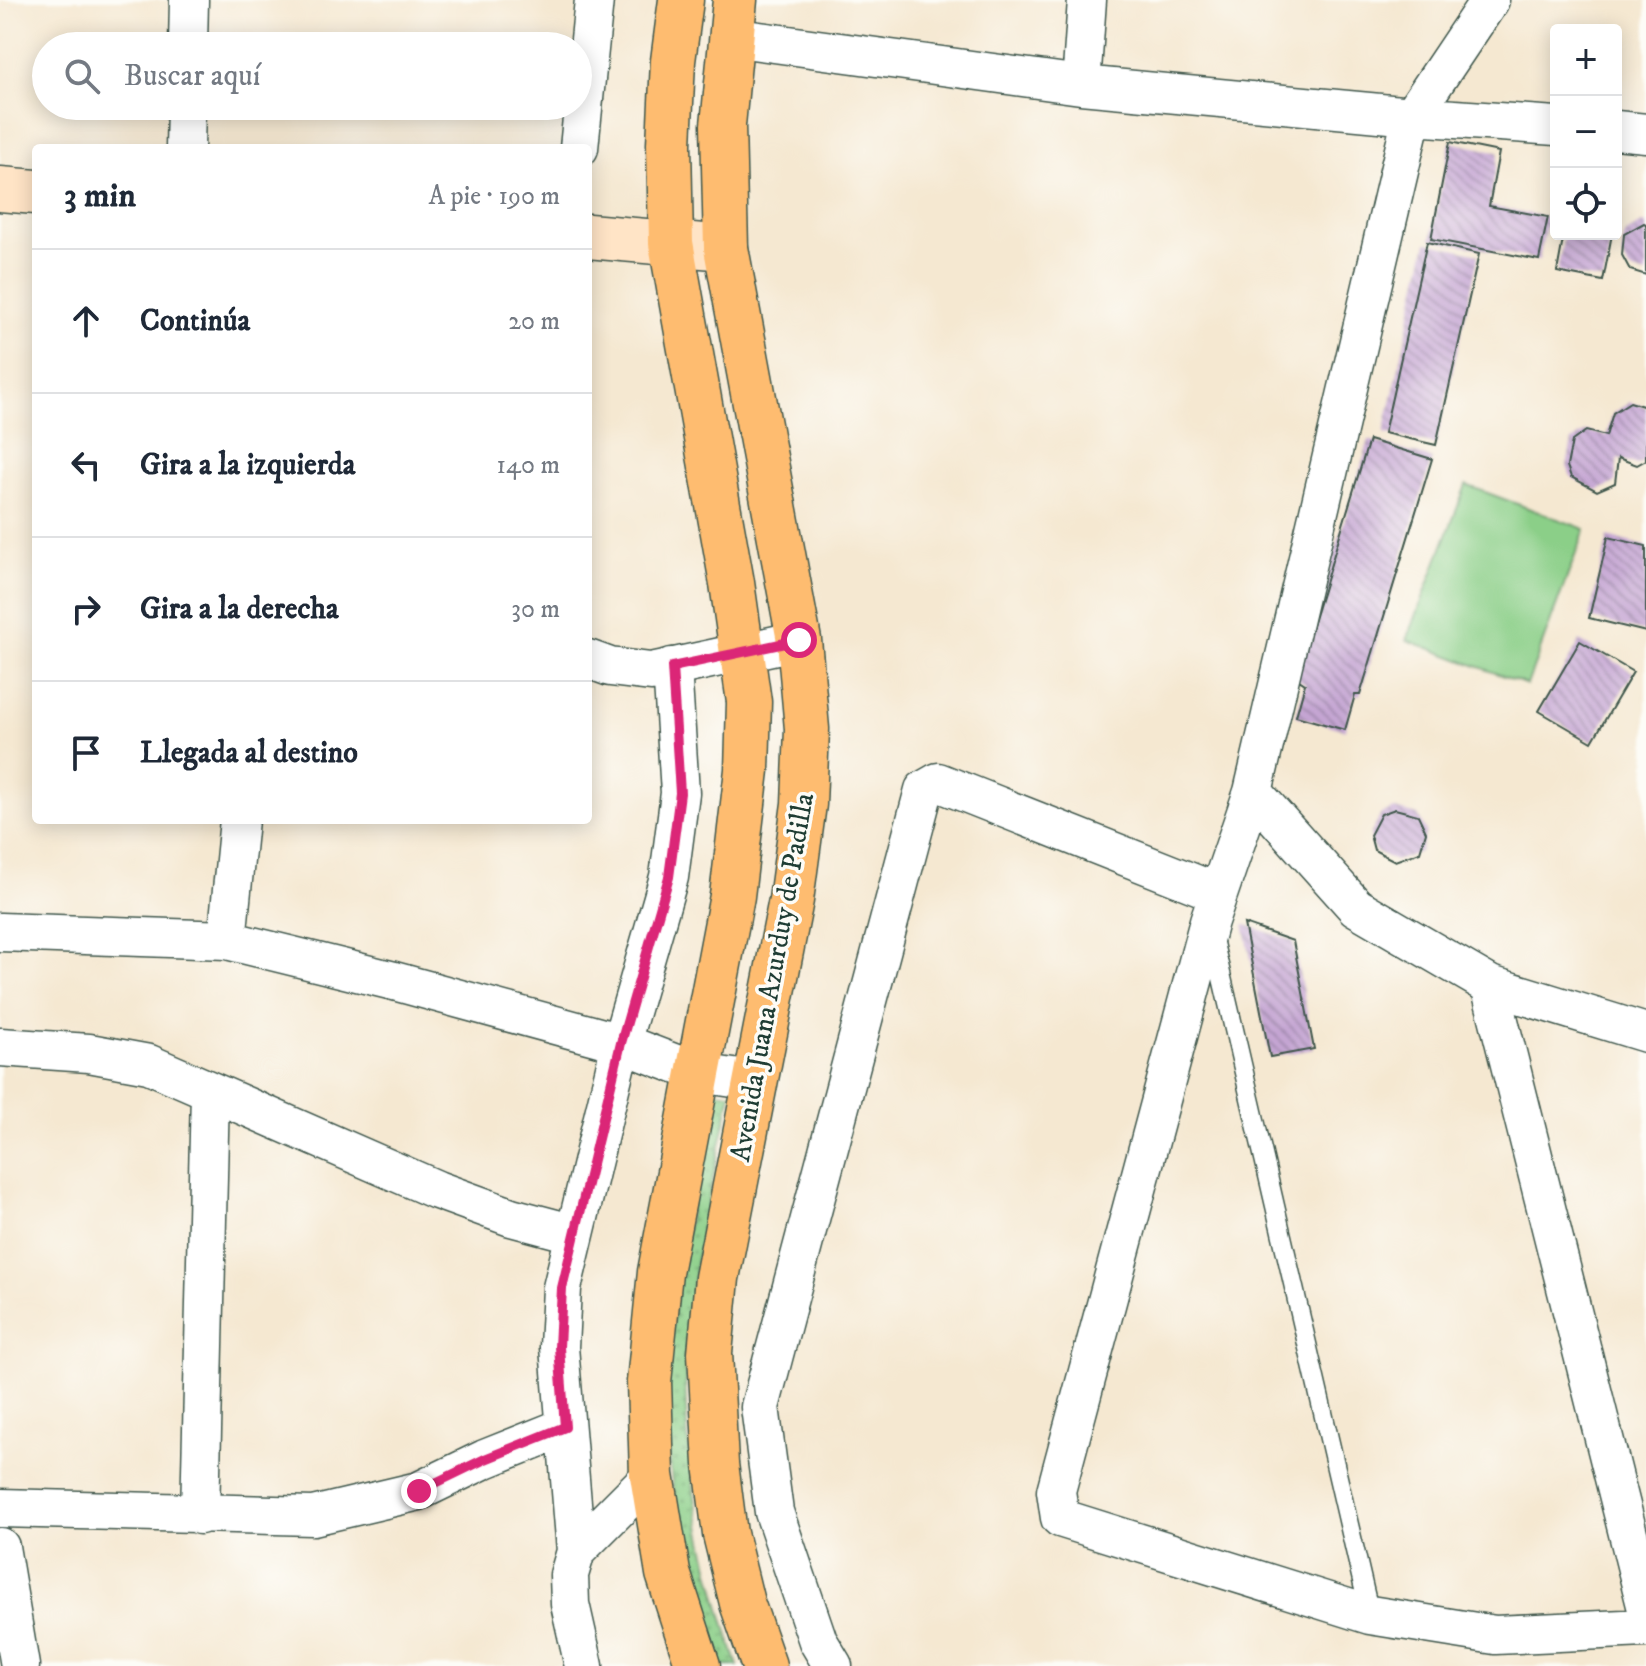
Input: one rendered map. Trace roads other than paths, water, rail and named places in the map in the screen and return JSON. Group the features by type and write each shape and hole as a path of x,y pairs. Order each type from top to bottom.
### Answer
{"highway":[{"name":"Avenida Juana Azurduy de Padilla","path":"681,0 669,144 671,243 749,702 747,770 732,896 660,1272 649,1382 652,1475 668,1573 698,1666"},
{"name":"Avenida Juana Azurduy de Padilla","path":"732,19 723,125 726,248 799,640 807,729 804,804 791,900 717,1278 710,1353 716,1464 725,1534 742,1603 764,1666"}],"street":[{"path":"188,32 189,0"},
{"path":"591,32 594,0"},
{"path":"1081,85 1087,0"},
{"path":"1490,0 1412,116 1253,792 1213,907 1056,1491 1060,1518 1370,1615 1495,1635 1646,1628"},
{"path":"732,19 1081,85 1550,126"},
{"path":"185,144 186,120"},
{"path":"579,144 582,120"},
{"path":"1622,131 1646,133"},
{"path":"0,189 32,192"},
{"path":"592,236 726,248"},
{"path":"592,660 610,667 651,672 799,640"},
{"path":"584,1666 570,1604 569,1575 576,1551 559,1347 562,1288 621,1043 669,877 680,793 672,667"},
{"path":"833,1666 818,1641 774,1512 760,1407 924,790 938,782 1213,907"},
{"path":"1253,792 1356,907 1490,985 1646,1033"},
{"path":"227,940 239,824"},
{"path":"0,932 227,940 394,981 621,1043 699,1073 754,1081"},
{"path":"1490,985 1646,1605"},
{"path":"0,1047 89,1053 149,1064 437,1190 511,1217 575,1234"},
{"path":"200,1515 210,1092"},
{"path":"0,1508 313,1516 419,1491 485,1459 565,1427"},
{"path":"576,1551 652,1475"},
{"path":"0,1547 20,1666"}],"lane":[{"path":"1213,907 1370,1615"}]}
